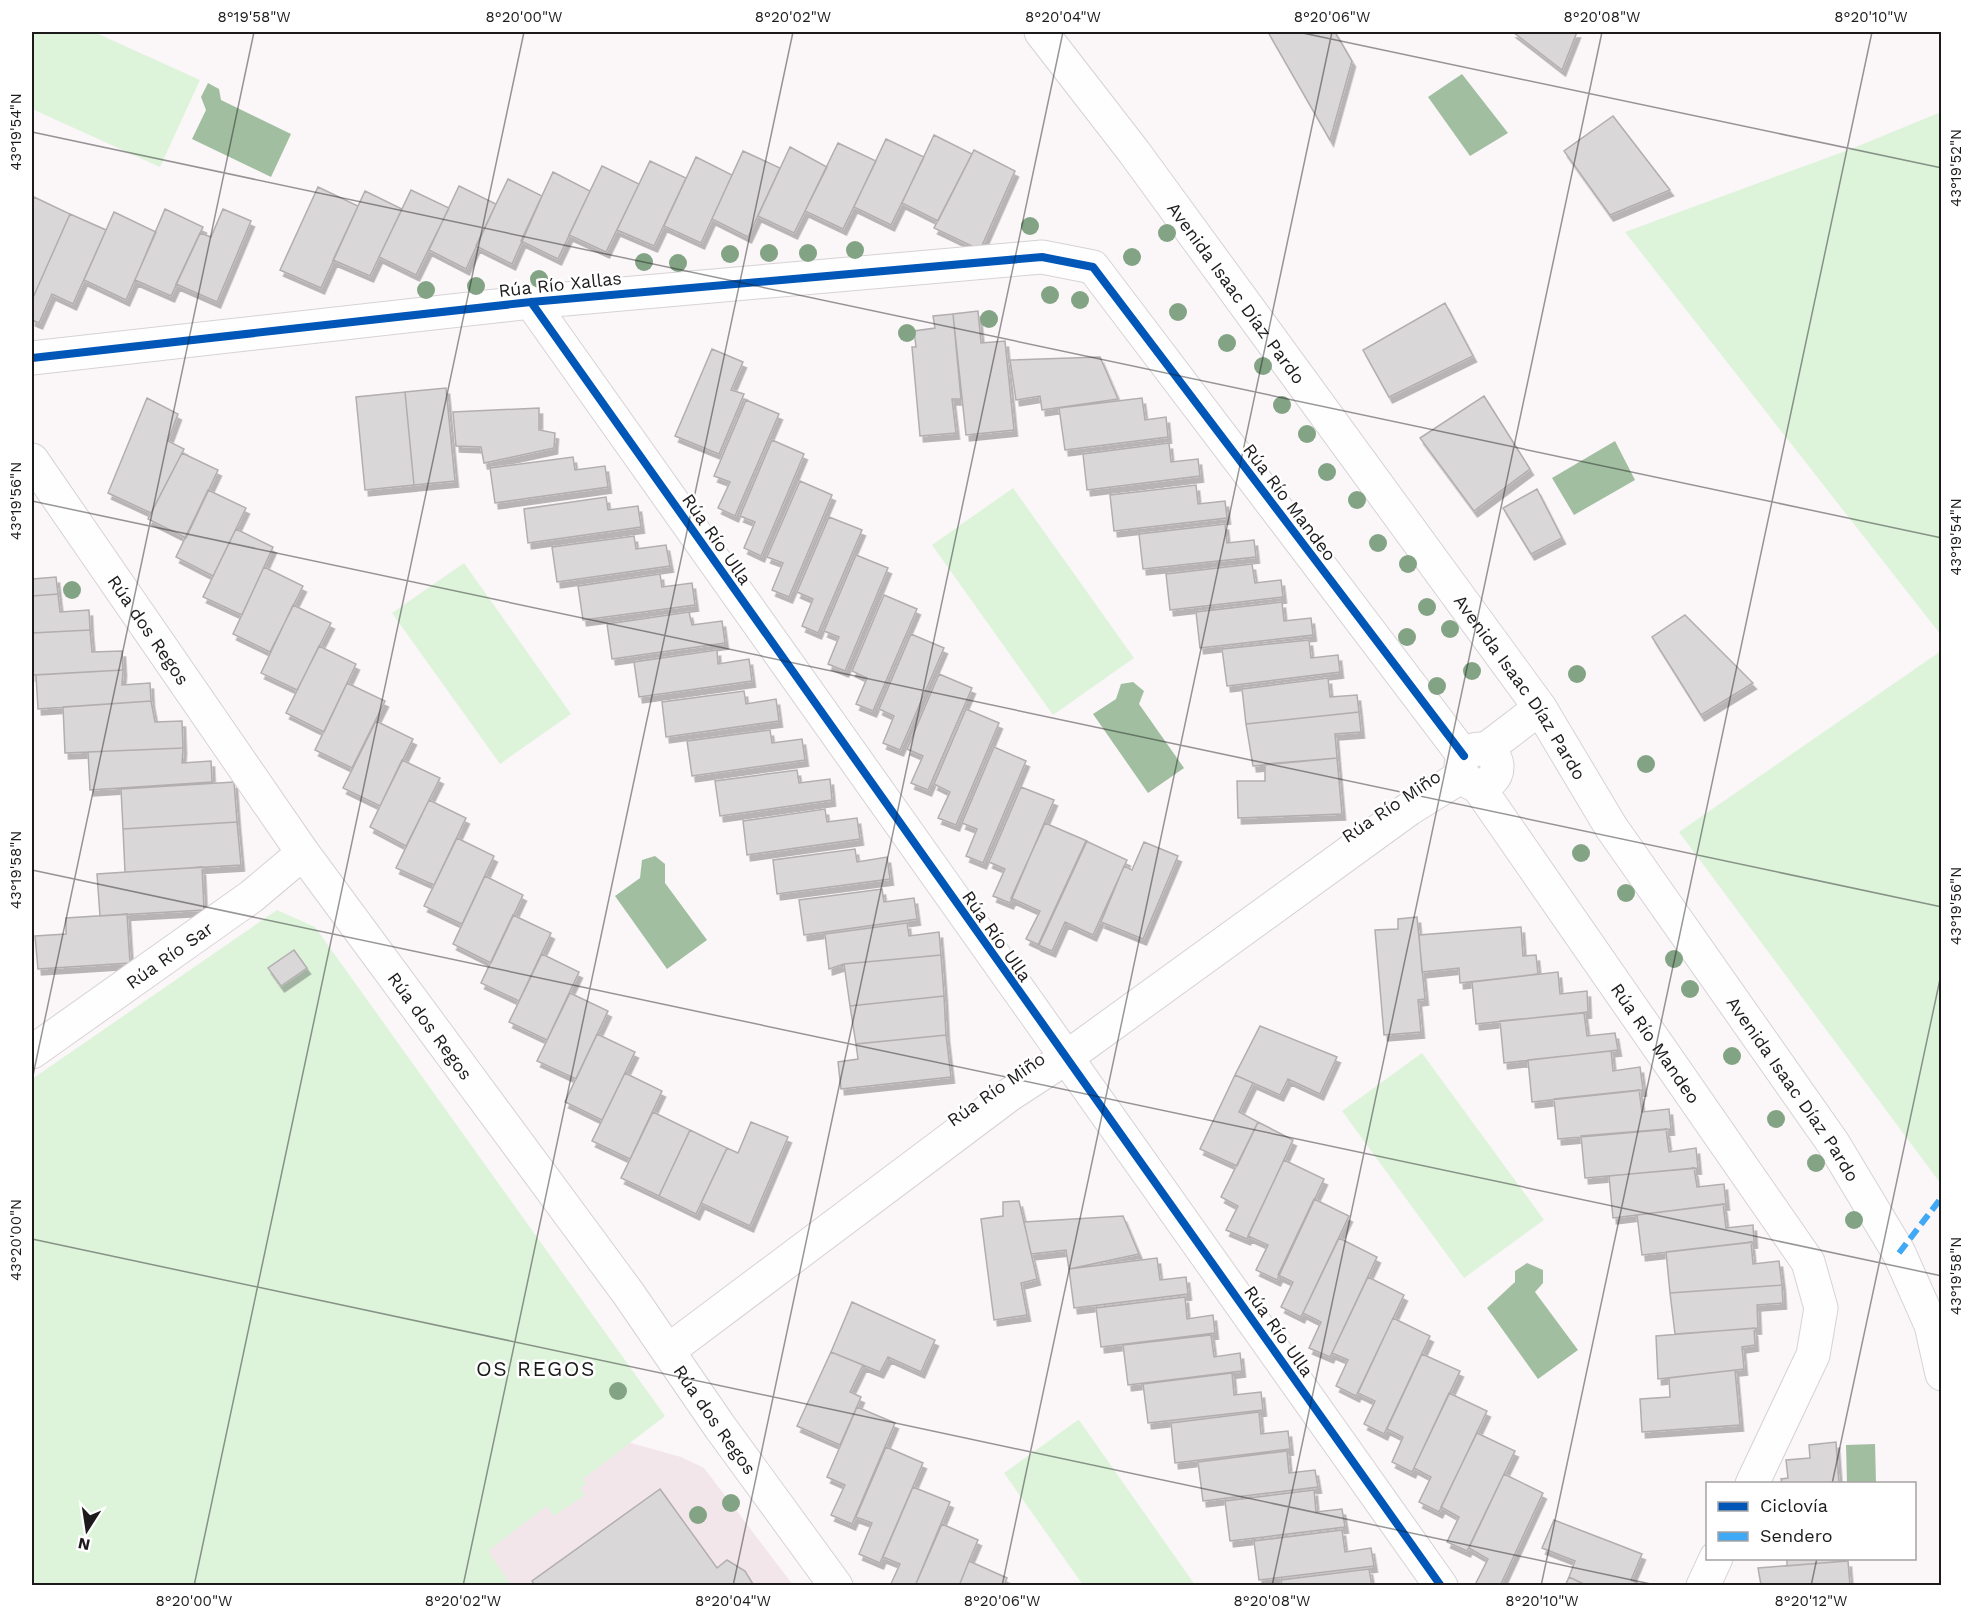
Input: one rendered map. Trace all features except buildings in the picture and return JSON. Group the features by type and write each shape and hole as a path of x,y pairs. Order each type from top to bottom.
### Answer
{"street":[{"name":"Avenida Isaac Díaz Pardo","path":"1041,32 1134,152 1540,708 1611,827 1833,1143 1899,1253 1936,1325 1941,1374"},
{"name":"Rúa Río Xallas","path":"32,358 531,302 1042,257 1093,267"},
{"name":"Rúa Río Mandeo","path":"1093,267 1472,767 1808,1262 1821,1308 1814,1355 1753,1482"},
{"name":"Rúa Río Ulla","path":"531,302 1441,1586"},
{"name":"Rúa dos Regos","path":"32,459 303,854 669,1350 720,1426 836,1586"},
{"name":"Rúa Río Miño","path":"669,1350 1009,1095 1067,1057 1409,809 1472,767 1540,708"},
{"name":"Rúa Río Sar","path":"32,1052 252,896 303,854"},
{"path":"1703,1586 1715,1560"}],"shaded area":[{"path":"32,32 94,32 200,80 160,167 32,109"},
{"path":"1462,74 1508,133 1470,156 1428,97"},
{"path":"208,83 219,89 221,100 291,134 271,177 192,139 206,110 201,97"},
{"path":"1941,112 1941,635 1625,232 1851,149"},
{"path":"1615,441 1635,480 1574,515 1552,478"},
{"path":"1013,488 1134,658 1053,715 932,545"},
{"path":"464,563 571,714 500,764 392,613"},
{"path":"1941,651 1941,1184 1679,832"},
{"path":"1133,682 1144,691 1139,704 1184,768 1148,793 1093,714 1116,699 1121,684"},
{"path":"655,856 665,864 665,883 707,940 667,969 615,896 640,878 642,860"},
{"path":"277,910 315,927 665,1416 583,1479 586,1484 580,1488 585,1495 554,1516 547,1506 488,1551 511,1585 32,1586 32,1079"},
{"path":"1422,1053 1544,1220 1464,1278 1342,1111"},
{"path":"1527,1263 1543,1270 1543,1283 1535,1292 1578,1350 1538,1379 1487,1308 1515,1282 1515,1271"},
{"path":"1078,1420 1195,1585 1083,1585 1004,1473"},
{"path":"620,1440 681,1457 704,1468 793,1585 491,1585 447,1525"},
{"path":"1875,1444 1876,1482 1847,1482 1846,1445"}],"marked path":[{"path":"1899,1253 1942,1197"}],"cycle path":[{"path":"32,358 531,302 1042,257 1093,267 1464,756"},
{"path":"531,302 1441,1586"}],"district":[{"name":"OS REGOS","path":"536,1368"}]}
